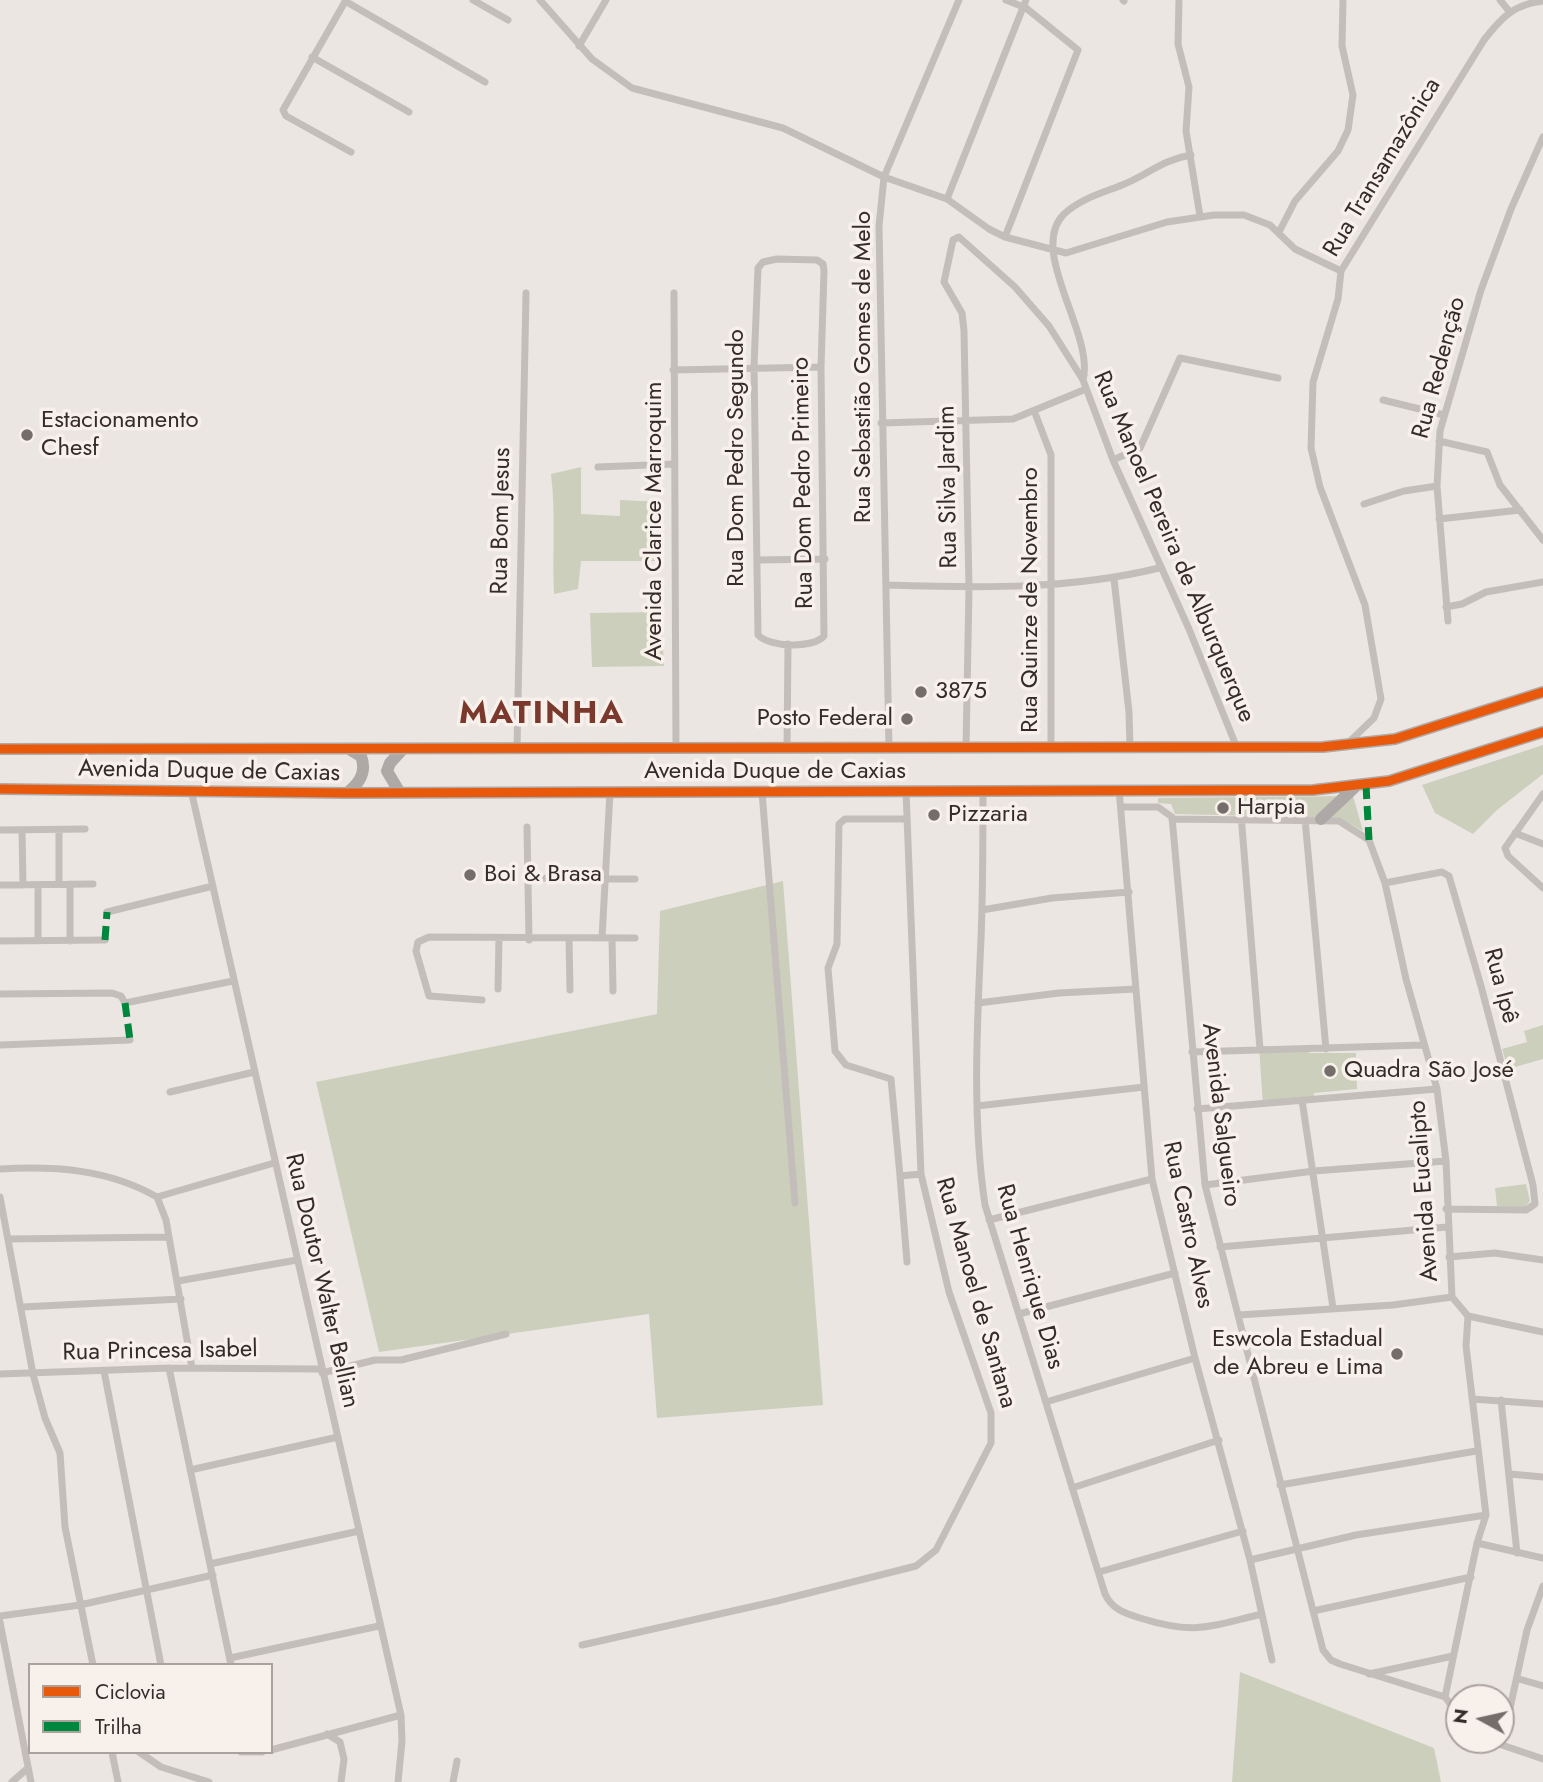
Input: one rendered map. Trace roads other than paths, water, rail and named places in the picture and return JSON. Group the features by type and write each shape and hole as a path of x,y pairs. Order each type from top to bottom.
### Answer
{"highway":[{"name":"Avenida Duque de Caxias","path":"0,749 1237,749 1345,746 1395,739 1543,692"},
{"name":"Avenida Duque de Caxias","path":"0,789 347,793 1313,790 1418,773 1543,733"},
{"path":"347,793 358,783 364,771 361,756 349,750"},
{"path":"400,793 387,771 390,763 403,750"},
{"path":"1321,819 1357,785"}],"street":[{"path":"473,0 508,20"},
{"path":"540,0 579,46 632,88 783,128 884,177 947,199 1005,237 1066,253 1129,232 1200,216 1244,215 1258,219 1279,232 1295,249 1341,271"},
{"path":"579,46 606,0"},
{"name":"Rua Sebastião Gomes de Melo","path":"889,748 878,265 884,177 960,0"},
{"path":"1005,237 1078,55 1077,47 1026,4 1006,0"},
{"path":"1179,0 1178,44 1189,88 1186,131 1200,216"},
{"path":"1279,232 1295,201 1338,151 1348,130 1353,95 1342,46 1343,0"},
{"path":"1500,0 1509,11 1528,3 1543,1"},
{"path":"352,152 286,116 283,110 285,102 346,1 485,82"},
{"path":"947,199 1026,4"},
{"name":"Rua Transamazônica","path":"1345,746 1374,718 1381,699 1364,605 1315,474 1311,448 1313,382 1338,299 1341,271 1484,40 1509,11"},
{"path":"312,57 409,113"},
{"name":"Rua Redenção","path":"1448,621 1437,486 1439,441 1444,415 1481,290 1511,209 1543,137"},
{"path":"1083,380 1087,360 1059,279 1054,252 1057,224 1071,209 1097,194 1137,178 1167,160 1191,155"},
{"name":"Rua Manoel Pereira de Alburquerque","path":"959,237 983,256 1049,326 1083,380 1113,460 1159,568 1189,629 1237,749"},
{"name":"Rua Silva Jardim","path":"959,237 951,244 944,282 964,321 969,588 966,748"},
{"name":"Rua Dom Pedro Segundo","path":"768,641 758,635 754,366 758,268 766,260 799,258 821,262 824,271"},
{"name":"Rua Dom Pedro Primeiro","path":"768,641 788,644 815,643 824,636 821,367 824,271"},
{"name":"Rua Bom Jesus","path":"517,750 526,293"},
{"name":"Avenida Clarice Marroquim","path":"674,293 676,750"},
{"path":"1113,460 1140,448 1180,358 1278,378"},
{"path":"673,370 754,366 821,367"},
{"path":"881,423 1013,419 1035,413 1086,389"},
{"path":"1383,400 1444,415"},
{"name":"Rua Quinze de Novembro","path":"1035,413 1051,455 1051,747"},
{"path":"1439,441 1487,452 1500,485 1543,541"},
{"path":"598,467 674,464"},
{"path":"1364,504 1405,491 1437,486"},
{"path":"1439,519 1520,510"},
{"path":"757,560 825,559"},
{"path":"887,585 969,588 1050,586 1114,579 1159,568"},
{"path":"1114,579 1129,712 1130,748"},
{"path":"1446,607 1462,604 1486,592 1543,582"},
{"path":"787,749 788,644"},
{"name":"Rua Castro Alves","path":"1119,789 1152,1179 1195,1358 1243,1531 1272,1660"},
{"name":"Rua Doutor Walter Bellian","path":"191,790 401,1714 402,1741 398,1782"},
{"name":"Rua Henrique Dias","path":"983,790 978,1155 989,1220 1105,1594 1113,1606 1175,1629 1203,1629 1262,1614"},
{"path":"1239,790 1260,1049"},
{"path":"602,938 610,791"},
{"name":"Rua Manoel de Santana","path":"582,1645 916,1566 936,1550 986,1455 992,1426 991,1413 949,1292 921,1174 906,791"},
{"path":"762,792 795,1203"},
{"path":"1543,794 1506,844 1505,851 1543,888"},
{"path":"1121,807 1158,807 1171,814 1172,819"},
{"path":"906,819 845,819 839,824 837,944 828,968 836,1054 846,1065 891,1080 907,1262"},
{"name":"Avenida Eucalipto","path":"1172,819 1321,819 1349,824 1369,840 1385,883 1423,1045 1437,1089 1446,1161 1448,1257 1452,1297 1468,1316"},
{"name":"Avenida Salgueiro","path":"1172,819 1205,1185 1325,1654 1331,1660 1368,1674"},
{"path":"1305,819 1326,1049"},
{"path":"527,827 529,940"},
{"path":"0,830 85,829"},
{"path":"22,830 23,885"},
{"path":"59,830 59,884"},
{"path":"1515,832 1543,844"},
{"name":"Rua Ipê","path":"1385,883 1443,872 1449,876 1533,1185 1535,1204 1526,1210 1446,1209"},
{"path":"528,878 635,879"},
{"path":"70,884 70,941"},
{"path":"0,886 93,884"},
{"path":"38,885 38,941"},
{"path":"107,912 213,886"},
{"path":"982,910 1052,898 1129,892"},
{"path":"498,989 499,938"},
{"path":"612,938 612,991"},
{"path":"482,1000 429,996 416,947 422,939 635,938"},
{"path":"569,939 570,990"},
{"path":"0,941 105,940"},
{"path":"0,994 119,995 125,1003 233,981"},
{"path":"978,1003 1059,993 1136,989"},
{"path":"0,1045 130,1040"},
{"path":"1192,1052 1423,1045"},
{"path":"170,1092 254,1072"},
{"path":"977,1106 1144,1087"},
{"path":"1197,1109 1437,1089"},
{"path":"1302,1100 1333,1308"},
{"path":"1205,1185 1314,1171 1446,1161"},
{"path":"157,1197 274,1163"},
{"path":"0,1169 44,1166 86,1172 131,1183 157,1197 166,1220 192,1368"},
{"path":"900,1176 921,1174"},
{"path":"989,1220 1152,1179"},
{"path":"0,1196 33,1374 60,1454 65,1527 93,1663"},
{"path":"1220,1247 1447,1227"},
{"path":"9,1239 169,1237"},
{"path":"1448,1257 1495,1253 1543,1259"},
{"path":"178,1281 297,1260"},
{"path":"1019,1314 1175,1273"},
{"path":"1238,1315 1393,1305 1452,1297"},
{"path":"22,1307 181,1299"},
{"path":"1448,1684 1477,1543 1486,1515 1476,1451 1466,1346 1468,1316 1543,1332"},
{"name":"Rua Princesa Isabel","path":"0,1374 169,1368 321,1371 375,1360 401,1360 506,1334"},
{"path":"1046,1402 1195,1358"},
{"path":"169,1368 231,1661 379,1626"},
{"path":"104,1371 161,1663"},
{"path":"1472,1399 1543,1404"},
{"path":"1501,1401 1517,1553"},
{"path":"190,1470 338,1437"},
{"path":"1072,1488 1219,1440"},
{"path":"1280,1485 1476,1451"},
{"path":"1510,1474 1543,1477"},
{"path":"1250,1560 1356,1535 1486,1515"},
{"path":"210,1564 359,1531"},
{"path":"1100,1572 1243,1531"},
{"path":"1477,1543 1543,1558"},
{"path":"0,1616 80,1605 212,1575"},
{"path":"1313,1611 1471,1577"},
{"path":"1515,1695 1527,1630 1543,1586"},
{"path":"0,1622 31,1782"},
{"path":"1368,1674 1453,1656"},
{"path":"1368,1674 1445,1697"},
{"path":"1519,1679 1543,1686"},
{"path":"273,1749 401,1714"},
{"path":"327,1734 340,1742 344,1759 341,1782"},
{"path":"1515,1749 1543,1759"},
{"path":"112,1754 118,1782"},
{"path":"142,1754 169,1770 209,1782"},
{"path":"453,1782 457,1761"},
{"path":"12,1782 28,1768"}],"place":[{"name":"Estacionamento Chesf","path":"27,435"},
{"name":"3875","path":"921,692"},
{"name":"Posto Federal","path":"907,719"},
{"name":"Harpia","path":"1223,808"},
{"name":"Pizzaria","path":"934,815"},
{"name":"Boi & Brasa","path":"470,875"},
{"name":"Quadra São José","path":"1330,1071"},
{"name":"Eswcola Estadual de Abreu e Lima","path":"1397,1354"}],"district":[{"name":"MATINHA","path":"542,715"}]}
